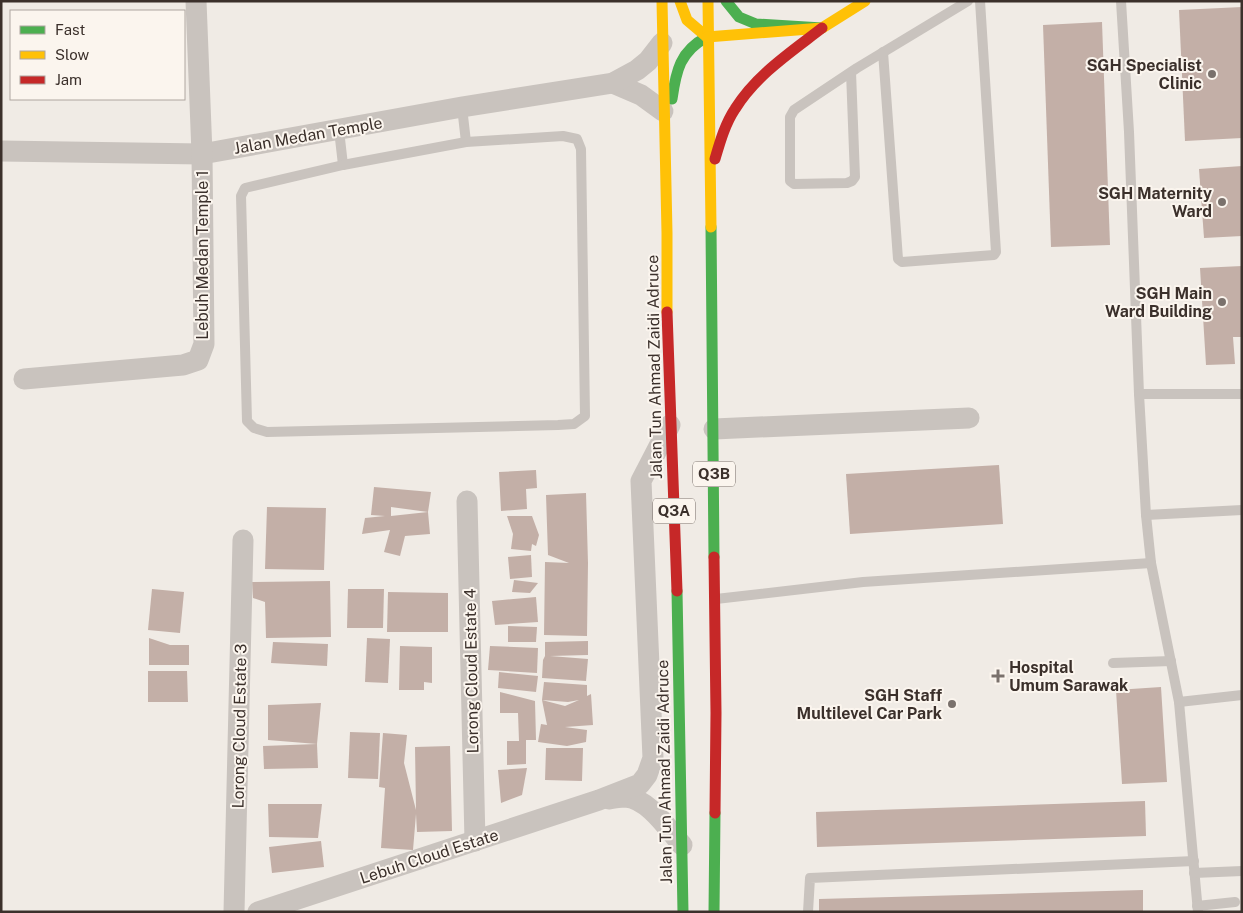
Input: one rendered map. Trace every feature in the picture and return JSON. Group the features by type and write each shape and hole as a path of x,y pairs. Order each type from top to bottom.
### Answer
{"main road":[{"name":"Jalan Tun Ahmad Zaidi Adruce","path":"662,1 670,425 679,655 683,912"},
{"path":"680,1 687,20 707,37"},
{"name":"Q3B","path":"708,1 707,37 714,430 714,912"},
{"path":"726,1 739,17 756,24 822,28"},
{"path":"710,176 724,132 738,104 759,80 822,28 866,1"},
{"path":"665,175 670,110 676,78 685,53 696,41 707,37 822,28"}],"street":[{"path":"196,1 202,154"},
{"name":"Jalan Medan Temple","path":"1,151 202,154 462,107 613,83 637,70 648,61 662,43"},
{"path":"613,83 641,95 663,111"},
{"name":"Lebuh Medan Temple 1","path":"24,379 184,365 198,360 204,344 202,154"},
{"path":"714,430 969,418"},
{"path":"599,800 640,784 647,775 653,758 641,481 670,425"},
{"name":"Lorong Cloud Estate 4","path":"466,501 475,841"},
{"name":"Lorong Cloud Estate 3","path":"234,912 244,540"},
{"path":"653,758 680,794"},
{"path":"599,800 626,797 645,805 656,813 682,845"},
{"name":"Lebuh Cloud Estate","path":"258,912 599,800"}],"lane":[{"path":"851,72 855,177 852,181 847,182 794,184 790,181 790,117 801,105 838,80 883,52 968,1"},
{"path":"1121,1 1129,132 1139,394 1146,514 1151,563 1179,702 1198,909 1237,905"},
{"path":"883,52 898,259 902,262 994,255 996,252 980,6"},
{"path":"462,107 466,142"},
{"path":"339,130 343,165"},
{"path":"563,136 577,139 581,149 585,416 574,424 267,432 254,428 247,421 241,196 245,188 343,165 466,142 563,136"},
{"path":"1139,394 1242,394"},
{"path":"1146,514 1242,510"},
{"path":"715,600 863,582 1151,563"},
{"path":"1113,663 1171,661"},
{"path":"1179,702 1242,695"},
{"path":"808,912 810,878 1194,861"},
{"path":"1194,873 1242,871"}],"building":[{"name":"SGH Specialist Clinic","path":"1242,7 1242,138 1185,141 1179,10"},
{"path":"1102,22 1110,245 1051,247 1043,25"},
{"name":"SGH Maternity Ward","path":"1242,166 1242,236 1204,238 1199,169"},
{"name":"SGH Main Ward Building","path":"1242,266 1242,337 1233,337 1235,364 1206,365 1200,268"},
{"path":"999,465 1003,524 850,534 846,474"},
{"path":"536,470 537,488 526,489 527,509 501,511 499,472"},
{"path":"374,487 431,492 428,512 430,534 405,536 400,556 384,552 390,530 362,534 365,518 385,516 371,515","holes":["391,507 428,512 391,516"]},
{"path":"586,493 588,563 587,636 544,635 545,562 569,563 548,555 546,495"},
{"path":"267,507 326,508 324,570 265,569"},
{"path":"507,516 532,516 539,535 536,546 532,544 531,551 511,549 513,534"},
{"path":"531,555 532,577 510,579 508,557"},
{"path":"514,580 538,583 530,593 512,592"},
{"path":"330,581 331,637 266,638 265,602 253,598 252,582"},
{"path":"152,589 184,592 180,633 148,630"},
{"path":"348,589 384,589 383,628 347,628"},
{"path":"388,592 448,593 448,632 387,632"},
{"path":"536,597 538,622 495,625 492,601"},
{"path":"508,626 537,627 536,642 508,642"},
{"path":"149,638 170,645 189,645 189,665 149,665"},
{"path":"367,638 390,639 388,683 365,682"},
{"path":"588,641 588,655 550,656 588,659 586,681 542,678 545,642"},
{"path":"273,642 328,644 327,666 271,663"},
{"path":"400,646 432,647 432,683 424,682 424,690 399,690"},
{"path":"490,646 538,648 537,673 488,670"},
{"path":"148,671 187,671 188,702 148,702"},
{"path":"499,672 538,676 536,692 498,688"},
{"path":"544,682 587,685 587,696 591,694 593,725 565,727 587,730 586,742 567,746 538,742 541,724 547,725 542,700","holes":["542,700 568,702 579,700 565,706"]},
{"path":"1161,687 1167,782 1122,784 1116,690"},
{"path":"500,692 535,701 536,740 526,740 526,764 507,765 507,741 519,741 518,713 500,713"},
{"path":"321,703 317,744 268,740 268,705"},
{"path":"350,732 380,733 378,779 348,778"},
{"path":"383,733 407,735 404,763 416,810 415,747 450,746 452,831 417,832 416,814 413,850 381,848 385,788 379,787"},
{"path":"317,744 318,768 264,769 263,746"},
{"path":"546,748 583,748 582,781 545,780"},
{"path":"527,768 522,795 501,803 498,770"},
{"path":"1145,801 1146,836 817,847 816,812"},
{"path":"268,804 322,804 318,838 269,837"},
{"path":"321,841 324,867 272,873 269,847"},
{"path":"1143,890 1143,912 819,912 819,899"}],"traffic: fast":[{"path":"726,1 739,17 756,24 822,28"},
{"path":"672,99 675,79 685,55 707,37"},
{"path":"711,227 714,557"},
{"path":"677,591 683,912"},
{"path":"714,912 715,813"}],"traffic: slow":[{"path":"662,1 667,312"},
{"path":"680,1 687,20 707,37"},
{"path":"708,1 711,227"},
{"path":"707,37 822,28 865,1"}],"traffic: jam":[{"path":"715,159 728,121 743,97 753,85 786,55 822,28"},
{"path":"667,312 677,591"},
{"path":"714,557 715,813"}],"place":[{"name":"SGH Specialist Clinic","path":"1212,74"},
{"name":"SGH Maternity Ward","path":"1222,202"},
{"name":"SGH Main Ward Building","path":"1222,302"},
{"name":"Hospital Umum Sarawak","path":"998,676"},
{"name":"SGH Staff Multilevel Car Park","path":"952,704"}]}
